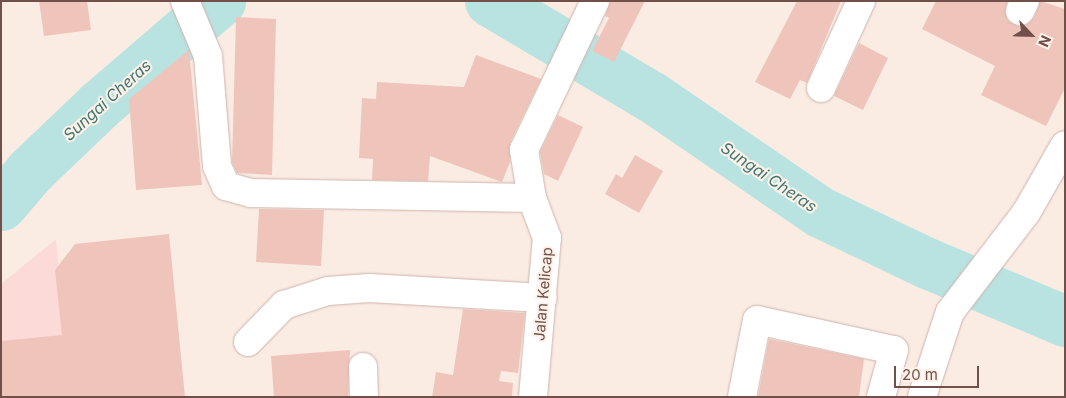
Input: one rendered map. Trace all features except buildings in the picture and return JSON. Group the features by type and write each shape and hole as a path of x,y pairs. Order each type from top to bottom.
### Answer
{"street":[{"path":"821,88 861,1"},
{"path":"186,3 208,56 217,166 226,186 251,192 532,198"},
{"name":"Jalan Kelicap","path":"533,397 547,238 532,198 524,150 591,11"},
{"path":"922,397 950,312 1026,213 1065,145"},
{"path":"248,342 284,305 328,291 369,288 543,298"},
{"path":"742,397 757,320 894,350 881,397"},
{"path":"362,367 364,397"}],"shaded area":[{"path":"56,239 70,397 1,397 1,284"}],"waterway":[{"name":"Sungai Cheras","path":"1,205 30,171 99,105 220,1"},
{"name":"Sungai Cheras","path":"490,1 652,97 820,212 927,263 1065,321"}]}
